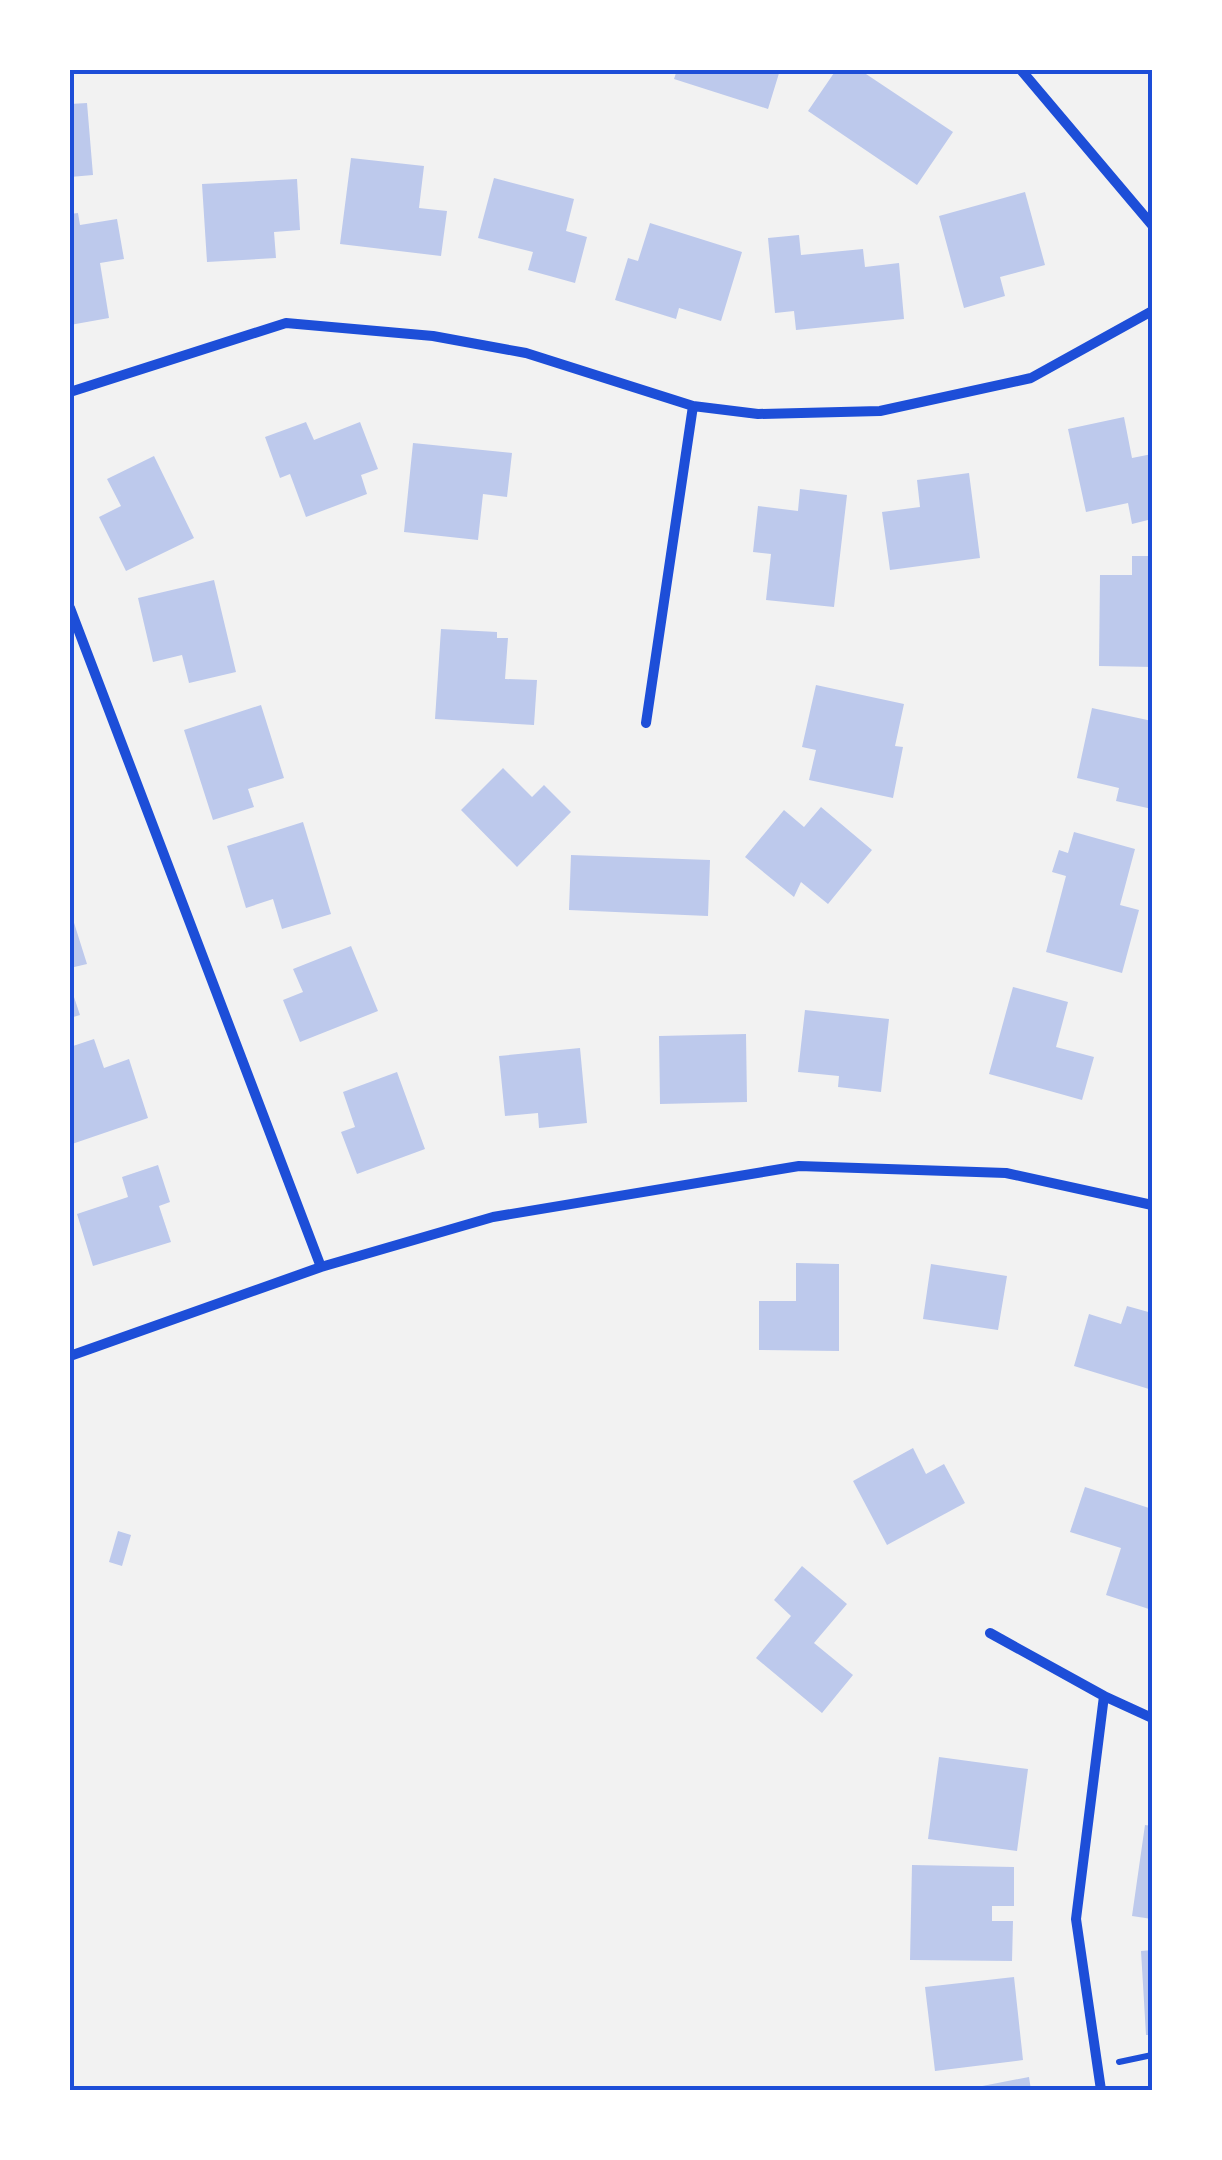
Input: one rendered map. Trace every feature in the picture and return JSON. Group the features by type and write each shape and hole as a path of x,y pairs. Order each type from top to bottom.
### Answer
{"street":[{"path":"1020,70 1152,224"},
{"path":"70,392 286,322 433,336 526,353 693,406 758,414 880,412 1031,378 1152,311"},
{"path":"646,723 693,406"},
{"path":"70,608 321,1267"},
{"path":"70,1356 321,1267 493,1217 799,1166 1006,1174 1152,1205"},
{"path":"990,1632 1104,1696 1152,1718"},
{"path":"1102,2090 1076,1919 1104,1696"}],"building":[{"path":"677,70 780,70 768,109 674,79"},
{"path":"836,70 860,70 953,132 917,185 808,111"},
{"path":"87,103 93,175 70,177 70,104"},
{"path":"351,158 424,166 419,208 447,211 441,256 340,244"},
{"path":"494,178 574,199 566,231 587,237 575,283 528,270 533,252 478,238"},
{"path":"297,179 300,230 274,232 276,258 207,262 202,184"},
{"path":"1025,192 1045,265 1000,277 1005,296 964,308 939,216"},
{"path":"78,213 80,225 117,219 124,259 100,263 109,318 70,325 70,214"},
{"path":"650,223 742,252 721,321 679,308 676,319 615,300 628,258 638,261"},
{"path":"799,235 801,255 863,249 865,267 899,263 904,319 796,330 794,311 775,313 768,238"},
{"path":"1124,417 1132,458 1152,454 1152,519 1132,524 1128,503 1086,512 1068,429"},
{"path":"306,422 314,440 360,422 378,469 361,475 367,494 306,517 290,474 280,478 265,437"},
{"path":"413,443 512,453 507,497 483,494 478,540 404,532"},
{"path":"154,456 194,538 126,571 99,517 121,506 107,479"},
{"path":"969,473 980,558 890,570 882,512 920,507 917,480"},
{"path":"800,489 847,495 834,607 766,600 771,554 753,552 758,506 798,511"},
{"path":"1132,556 1152,556 1152,667 1099,666 1100,575 1132,575"},
{"path":"214,580 236,672 189,683 182,655 153,662 138,598"},
{"path":"441,629 497,632 497,638 508,638 505,679 537,680 534,725 435,719"},
{"path":"816,685 904,704 895,746 903,747 893,798 809,780 816,750 802,747"},
{"path":"261,705 284,778 248,789 254,807 213,820 184,730"},
{"path":"1092,708 1152,721 1152,809 1116,801 1119,788 1077,778"},
{"path":"503,768 532,797 544,785 571,812 517,867 461,810"},
{"path":"821,807 872,850 828,904 801,882 794,897 745,857 784,810 804,827"},
{"path":"303,822 331,914 282,929 273,899 246,908 227,846"},
{"path":"1074,832 1135,849 1120,905 1139,910 1122,973 1046,952 1066,876 1052,872 1059,850 1068,853"},
{"path":"571,855 710,860 708,916 569,910"},
{"path":"70,910 87,964 70,968"},
{"path":"351,946 378,1011 300,1042 283,1000 303,992 293,969"},
{"path":"70,985 80,1015 70,1018"},
{"path":"1013,987 1068,1002 1056,1047 1094,1057 1082,1100 989,1074"},
{"path":"805,1010 889,1019 881,1092 838,1087 839,1076 798,1072"},
{"path":"746,1034 747,1102 660,1104 659,1036"},
{"path":"94,1039 104,1068 129,1059 148,1118 72,1144 70,1047"},
{"path":"580,1048 587,1123 539,1128 538,1113 505,1116 499,1056"},
{"path":"397,1072 425,1149 357,1174 341,1132 355,1127 343,1092"},
{"path":"158,1165 170,1202 159,1206 171,1242 93,1266 77,1214 128,1197 122,1177"},
{"path":"796,1263 839,1264 839,1351 759,1350 759,1301 796,1301"},
{"path":"931,1264 1007,1276 998,1330 923,1319"},
{"path":"1127,1306 1152,1313 1149,1389 1074,1366 1089,1314 1121,1324"},
{"path":"913,1448 926,1474 944,1464 965,1503 887,1545 853,1481"},
{"path":"1085,1487 1152,1509 1152,1610 1106,1595 1121,1548 1070,1532"},
{"path":"118,1531 131,1535 122,1566 109,1562"},
{"path":"802,1566 847,1604 814,1643 853,1675 822,1713 756,1658 791,1616 774,1600"},
{"path":"939,1757 1028,1769 1017,1851 928,1839"},
{"path":"1145,1825 1152,1826 1152,1919 1132,1916"},
{"path":"912,1865 1014,1867 1014,1906 992,1906 992,1921 1013,1921 1012,1961 910,1960"},
{"path":"1152,1950 1152,2035 1146,2035 1141,1951"},
{"path":"1014,1977 1023,2060 935,2071 925,1987"},
{"path":"1029,2077 1031,2090 972,2090 972,2088"}]}
